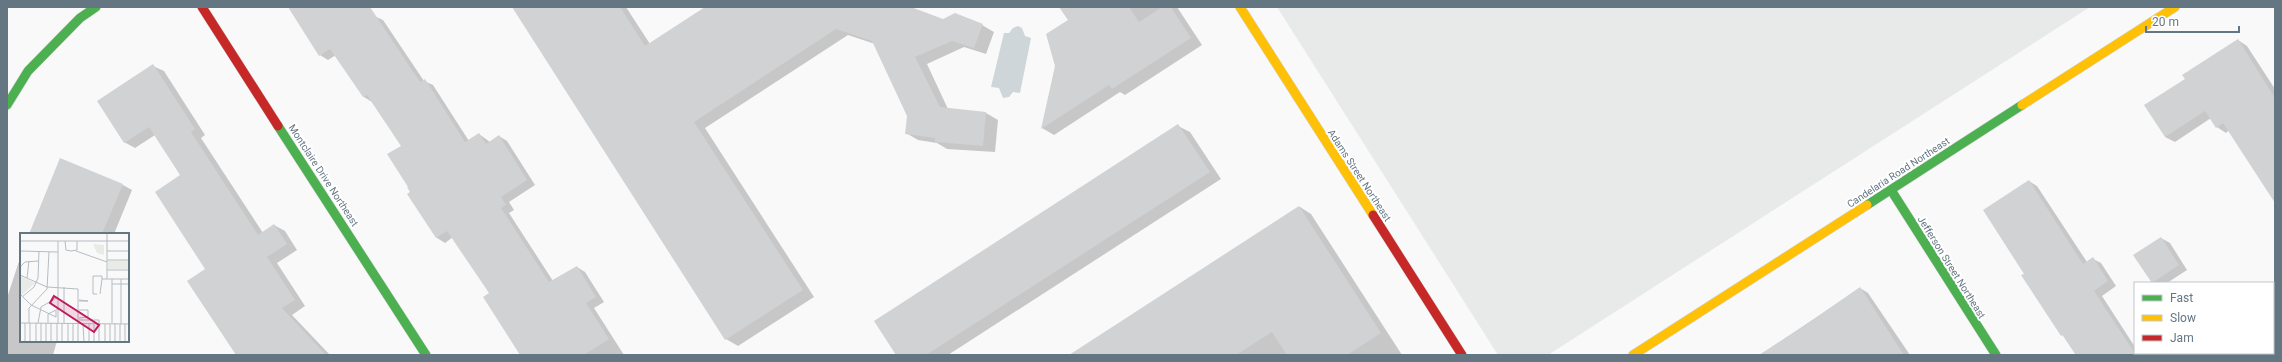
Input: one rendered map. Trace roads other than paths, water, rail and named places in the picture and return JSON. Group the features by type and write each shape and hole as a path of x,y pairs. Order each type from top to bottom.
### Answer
{"street":[{"path":"7,105 28,71 80,18 96,7"},
{"name":"Montclaire Drive Northeast","path":"202,7 426,355"},
{"name":"Adams Street Northeast","path":"1240,7 1462,355"},
{"name":"Candelaria Road Northeast","path":"1633,355 2175,7"},
{"name":"Jefferson Street Northeast","path":"1891,190 1996,355"}]}
